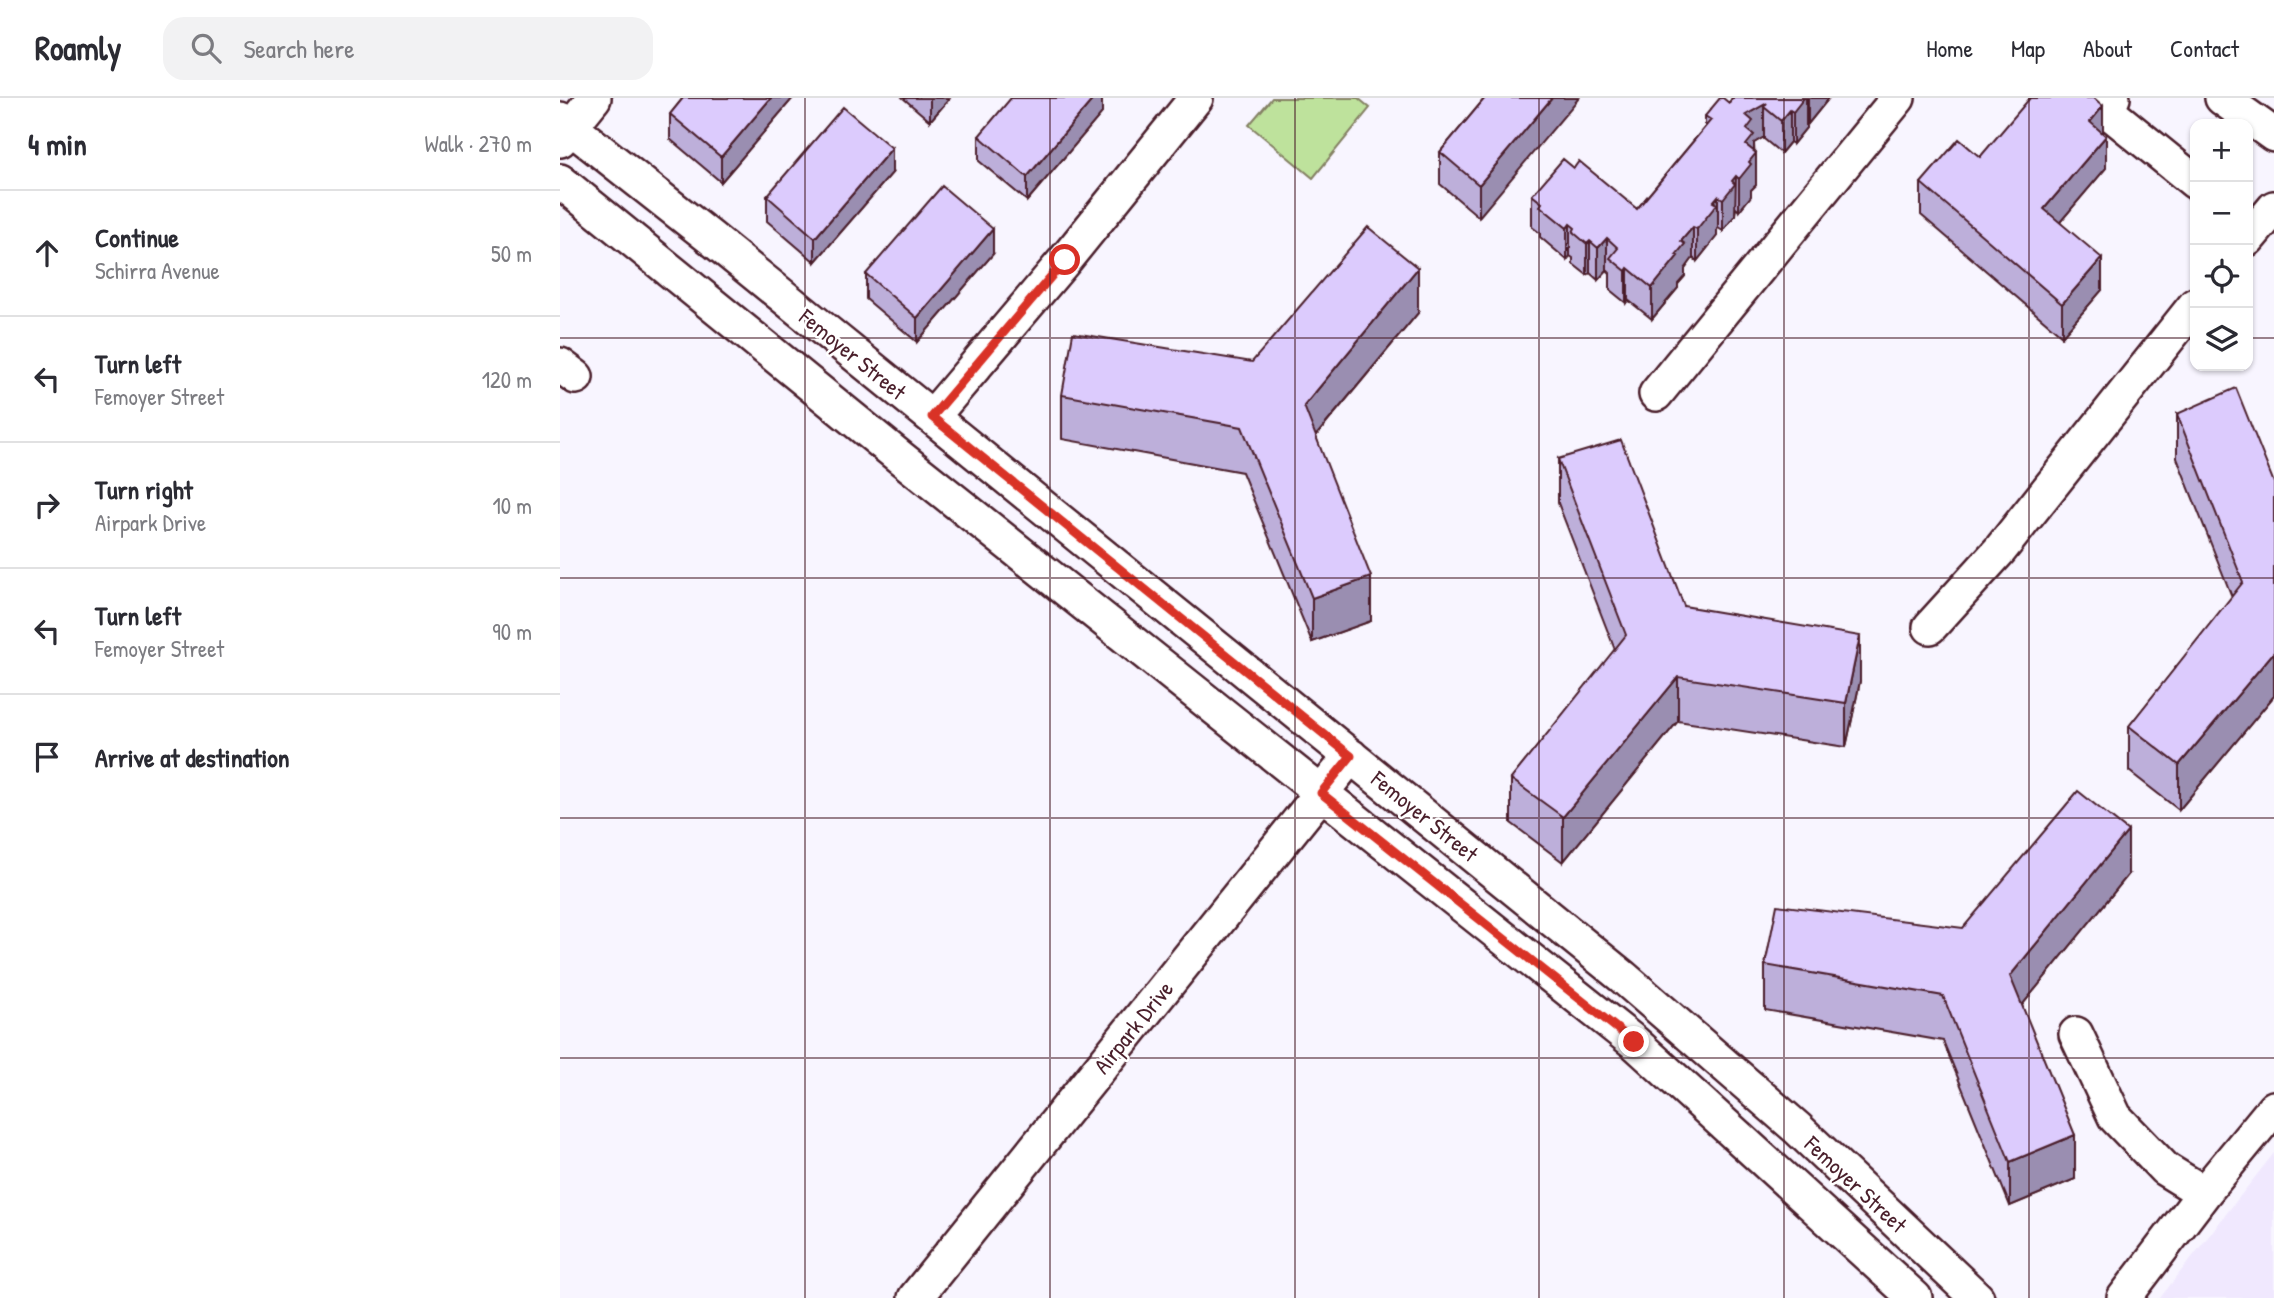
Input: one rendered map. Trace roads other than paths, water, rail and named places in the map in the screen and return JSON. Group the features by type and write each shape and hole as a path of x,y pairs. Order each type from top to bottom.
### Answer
{"street":[{"path":"564,129 594,98"},
{"path":"932,417 1065,260 1196,98"},
{"path":"1656,394 1898,98"},
{"path":"2113,98 2105,109 2190,178"},
{"path":"2222,98 2274,135"},
{"name":"Femoyer Street","path":"564,129 711,238 1654,1004 1797,1128 1977,1298"},
{"name":"Femoyer Street","path":"560,181 912,466 1634,1042 1915,1298"},
{"path":"1930,627 2000,550 2193,308"},
{"name":"Airpark Drive","path":"915,1298 1351,756"},
{"path":"2076,1034 2115,1117 2165,1169 2204,1193"},
{"path":"2124,1298 2204,1193 2274,1108"}]}
